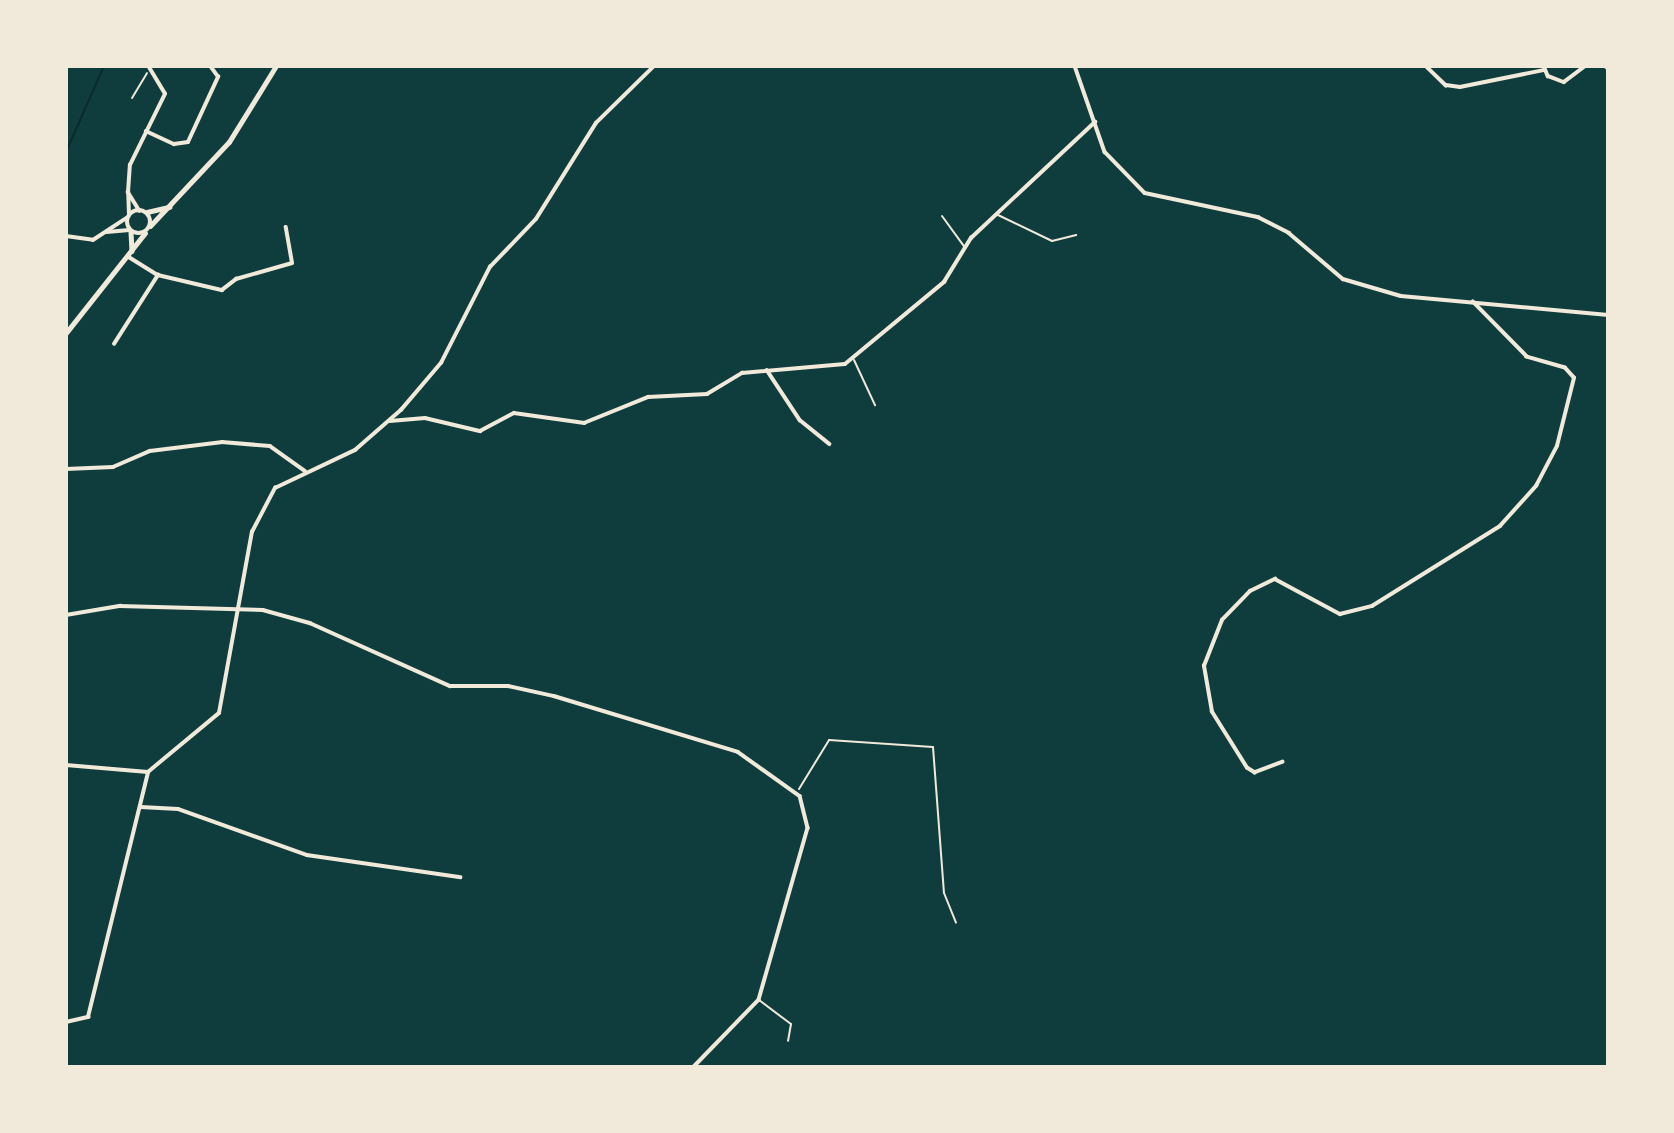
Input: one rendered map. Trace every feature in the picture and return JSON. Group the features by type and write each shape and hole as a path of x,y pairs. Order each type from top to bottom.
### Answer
{"street":[{"path":"131,255 128,192 130,165 165,88 147,72 148,66"},
{"path":"146,131 174,144 188,142 218,77 210,66"},
{"path":"66,333 131,255 150,226 173,206 229,142 276,66"},
{"path":"66,1022 88,1017 148,772 213,723 224,697 252,532 275,488 305,471 355,450 389,421 441,363 490,267 536,219 618,98 654,66"},
{"path":"1075,66 1105,152 1145,193 1258,217 1289,233 1343,279 1401,296 1608,315"},
{"path":"1426,66 1446,85 1460,87 1544,68 1564,82 1585,66"},
{"path":"389,421 425,418 480,431 514,413 584,423 649,397 707,394 742,373 767,370 827,370 855,360 944,282 964,246 1095,122"},
{"path":"128,192 150,226"},
{"path":"66,236 89,241 129,216 173,206"},
{"path":"131,255 158,275 222,290 236,279 292,263 286,228"},
{"path":"105,233 145,233"},
{"path":"114,344 158,275"},
{"path":"1283,762 1255,773 1247,768 1212,712 1204,666 1222,620 1250,591 1275,579 1340,614 1372,606 1500,526 1536,486 1557,446 1574,378 1564,368 1527,357 1473,302"},
{"path":"767,370 800,420 830,444"},
{"path":"66,469 113,467 150,451 222,442 270,446 305,471"},
{"path":"66,615 120,606 239,612 263,610 310,623 450,686 508,686 666,727 738,752 795,794 808,812 808,828 759,1000 695,1066"},
{"path":"66,765 148,772"},
{"path":"141,807 178,809 317,857 460,877"}],"lane":[{"path":"132,98 147,72"},
{"path":"998,215 1052,241 1076,235"},
{"path":"942,216 964,246"},
{"path":"855,360 875,405"},
{"path":"759,1000 791,1024 789,1041"}],"path":[{"path":"795,794 828,740 933,747 944,893 956,923"}],"waterway":[{"path":"66,152 104,66"}]}
